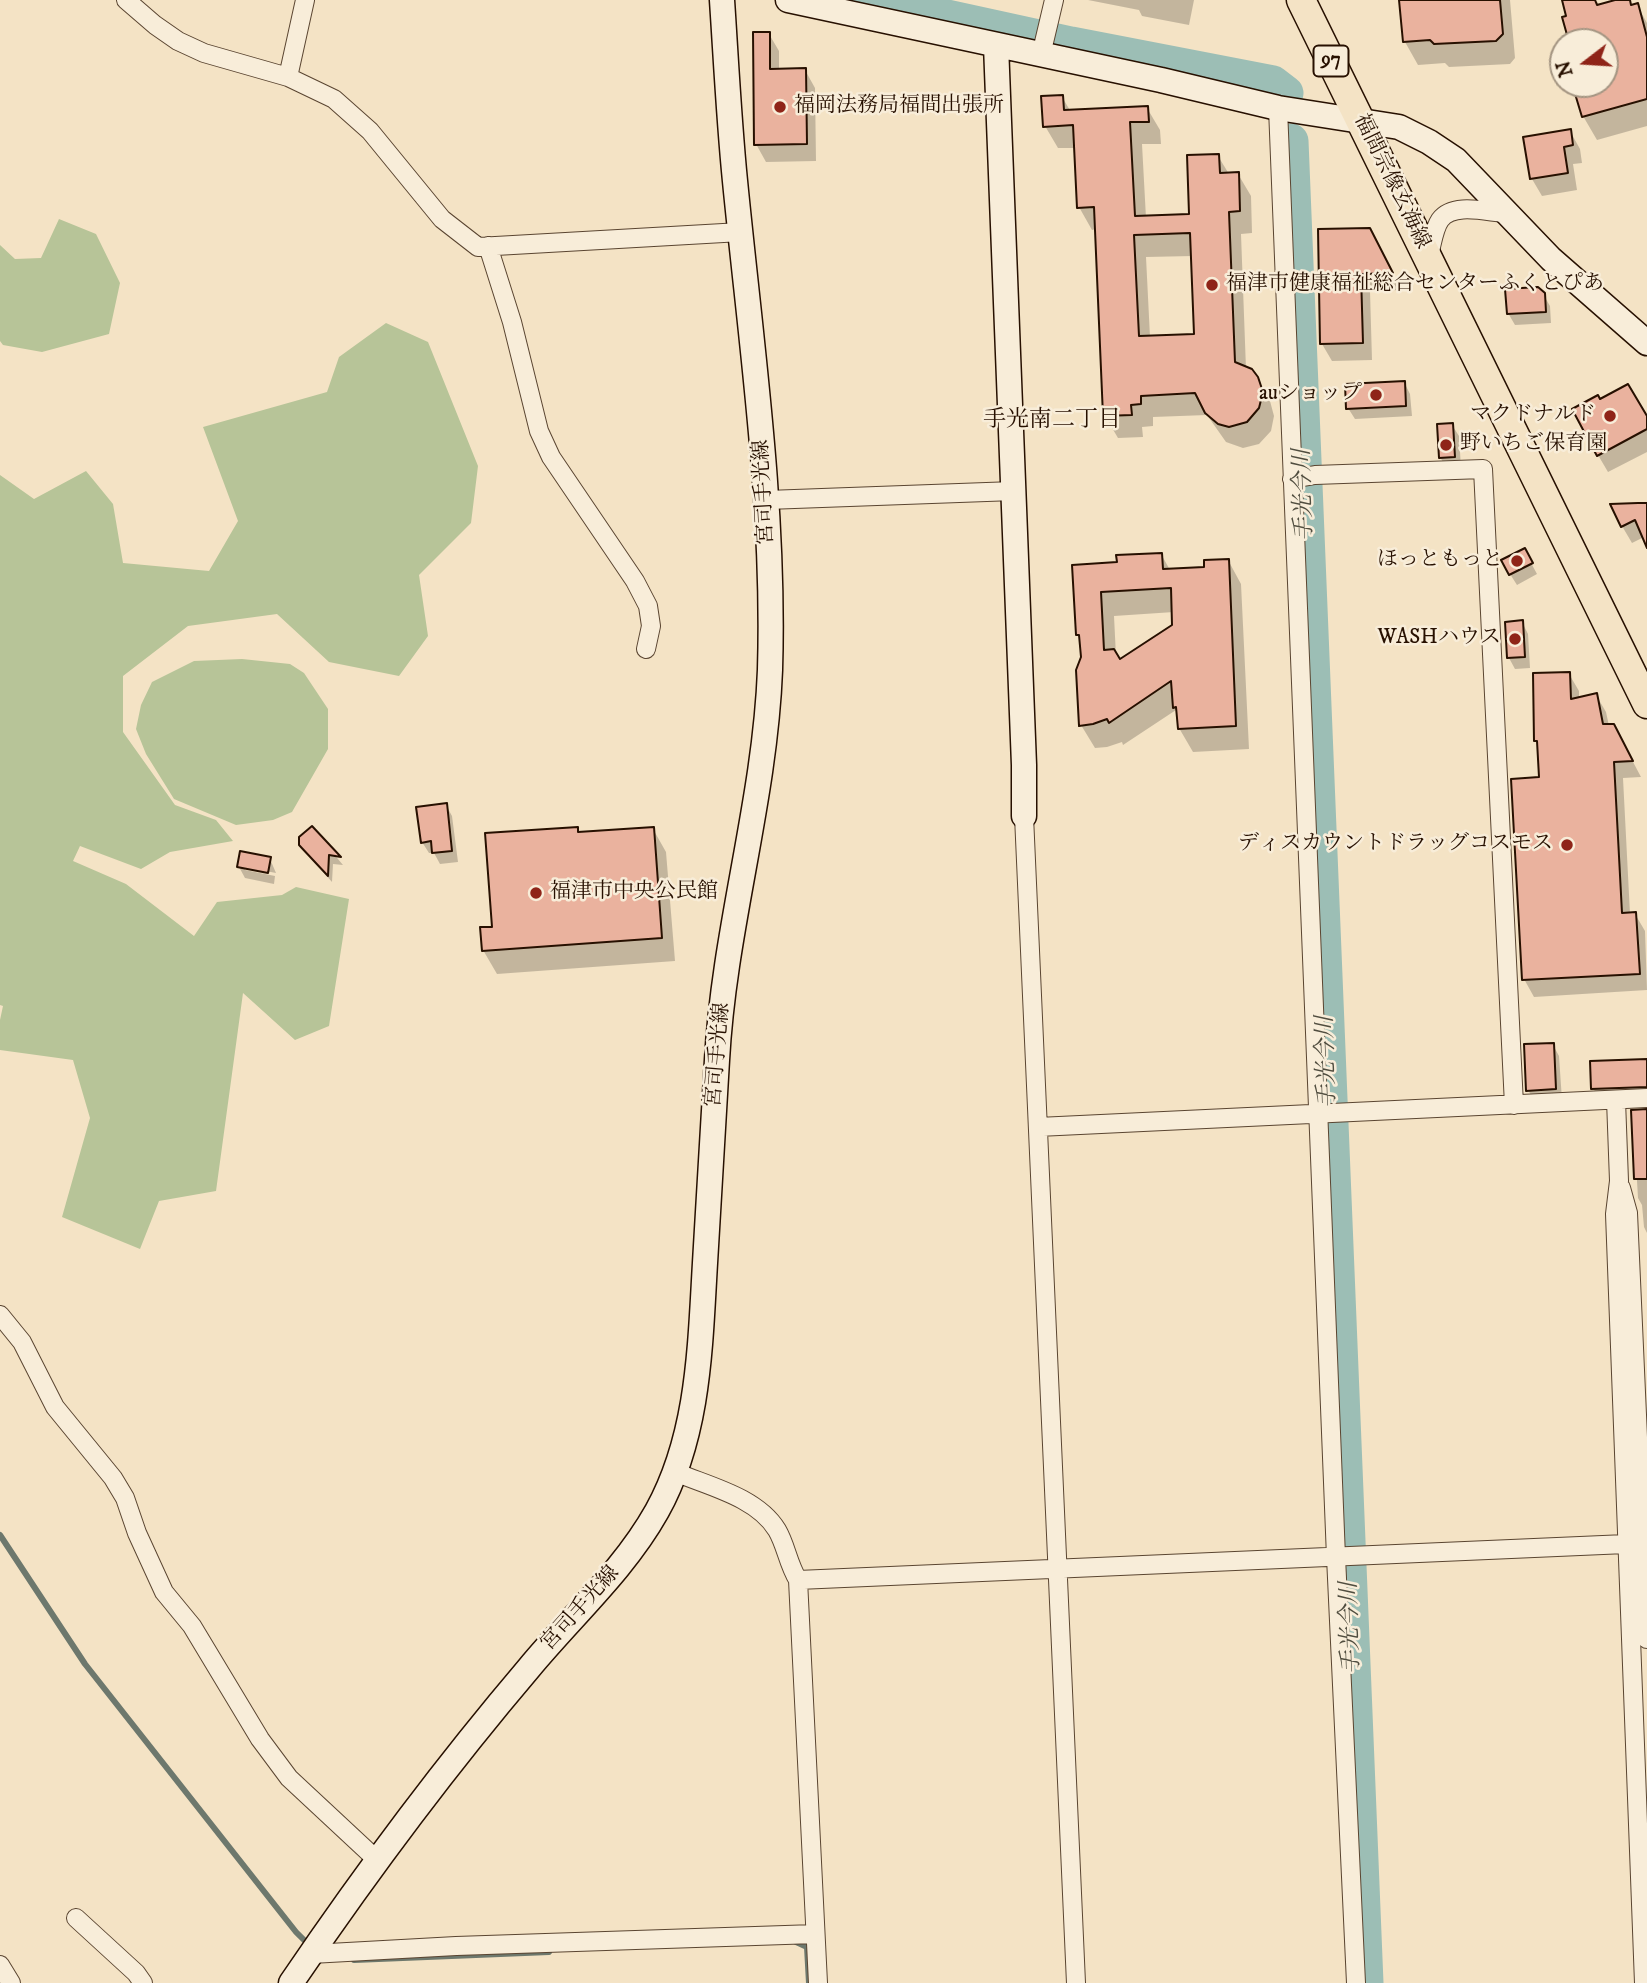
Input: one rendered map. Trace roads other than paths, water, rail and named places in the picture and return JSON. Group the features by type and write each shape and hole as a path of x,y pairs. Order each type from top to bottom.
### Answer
{"main road":[{"name":"宮司手光線","path":"291,1983 377,1860 529,1667 626,1558 657,1511 675,1472 691,1421 697,1380 718,1044 733,930 768,727 770,596 767,500 735,182 722,0"},
{"path":"788,0 1278,108 1399,127 1456,160 1551,259 1646,340"},
{"name":"福間宗像玄海線","path":"1307,1 1361,121 1647,704"},
{"path":"996,45 1024,816"}],"street":[{"path":"126,0 177,41 204,53 288,77 334,99 370,131 442,219 478,247 741,232"},
{"path":"288,77 305,0"},
{"path":"1041,55 1054,0"},
{"path":"1278,108 1300,478 1327,1114 1345,1556 1356,1983"},
{"path":"1428,258 1440,220 1448,213 1471,210 1505,214"},
{"path":"488,246 512,322 539,432 551,457 635,581 648,606 651,626 646,649"},
{"path":"1300,478 1483,469 1514,1105"},
{"path":"767,500 1014,491"},
{"path":"1024,816 1076,1983"},
{"path":"1038,1127 1647,1098"},
{"path":"1616,1100 1619,1181 1615,1214 1647,1639"},
{"path":"0,1315 22,1342 55,1407 113,1478 125,1499 164,1592 192,1626 260,1739 289,1778 377,1860"},
{"path":"675,1472 759,1510 777,1530 789,1567 798,1580 817,1983"},
{"path":"798,1580 1057,1567 1639,1545"},
{"path":"1639,1545 1644,1983"},
{"path":"76,1918 136,1973 142,1983"},
{"path":"311,1954 456,1946 815,1934"},
{"path":"0,1965 11,1983"}],"waterway":[{"name":"手光今川","path":"869,0 1071,44 1273,83 1286,93"},
{"name":"手光今川","path":"1291,141 1366,1983"},
{"path":"0,1535 85,1664 296,1932 311,1947"},
{"path":"794,1941 807,1947 809,1983"},
{"path":"354,1960 549,1952"}],"place":[{"name":"福岡法務局福間出張所","path":"780,107"},
{"name":"福津市健康福祉総合センターふくとぴあ","path":"1212,285"},
{"name":"auショップ","path":"1376,395"},
{"name":"マクドナルド","path":"1610,416"},
{"name":"野いちご保育園","path":"1446,445"},
{"name":"ほっともっと","path":"1517,561"},
{"name":"WASHハウス","path":"1515,639"},
{"name":"ディスカウントドラッグコスモス","path":"1567,845"},
{"name":"福津市中央公民館","path":"536,893"}],"district":[{"name":"手光南二丁目","path":"1052,421"}]}
